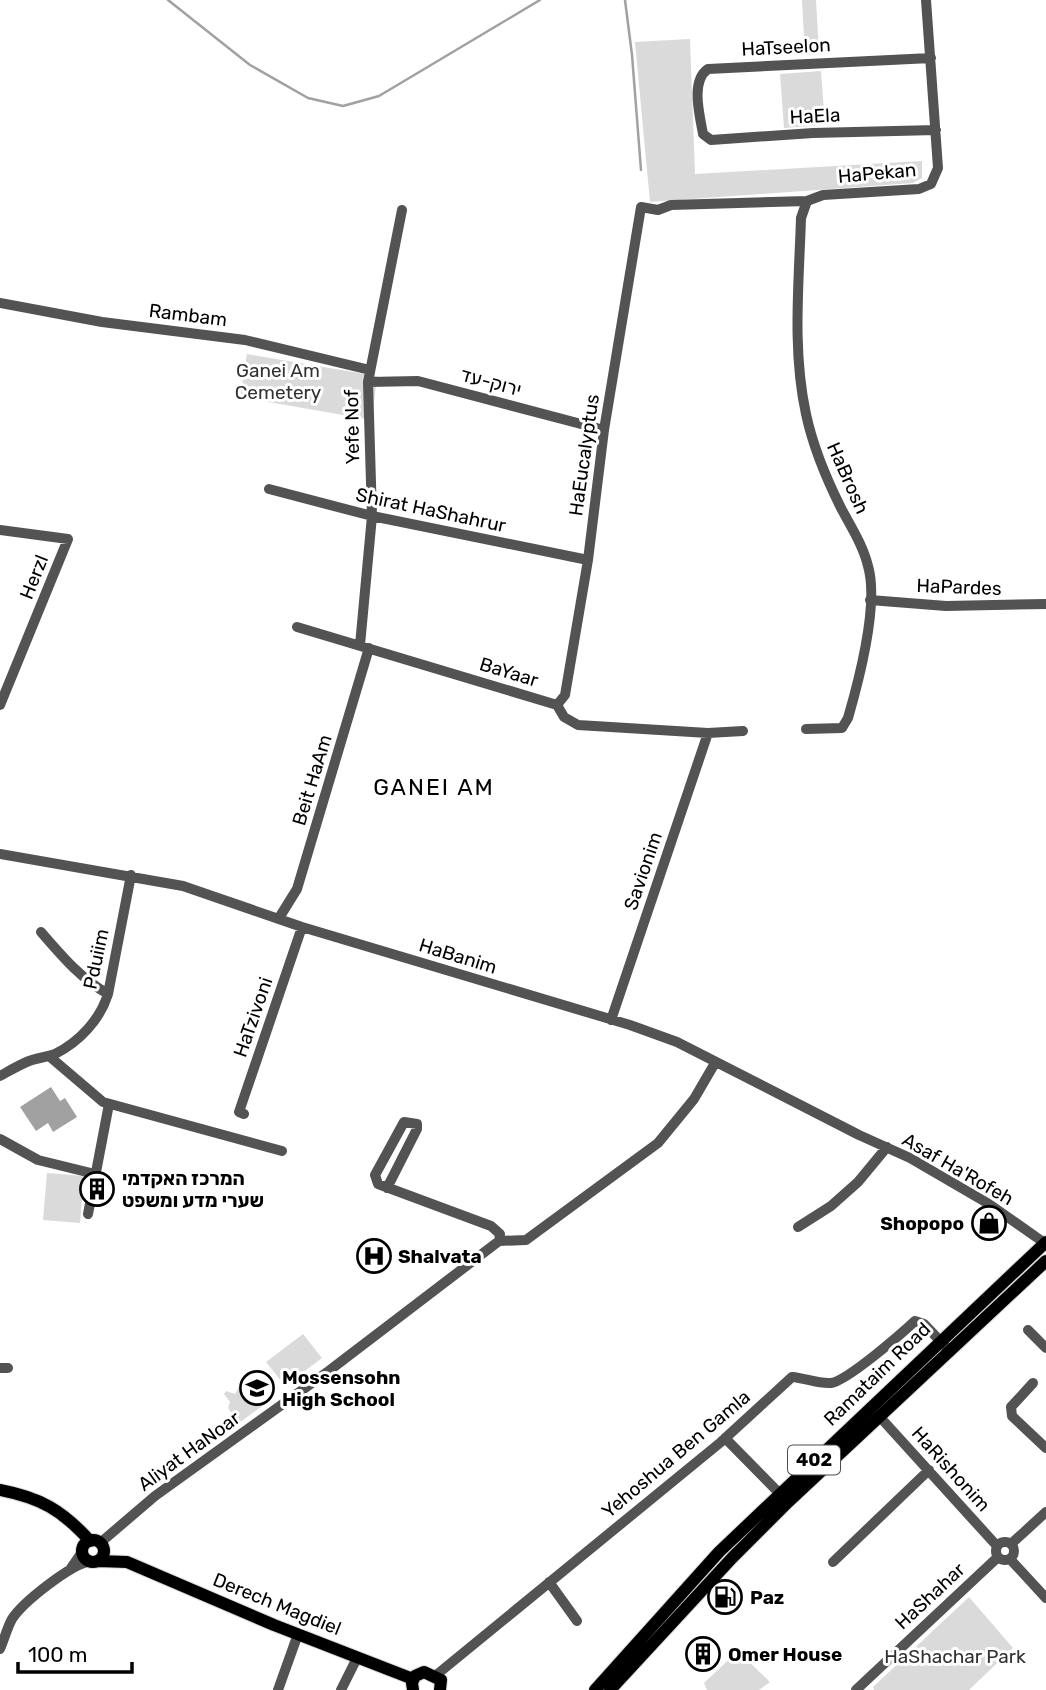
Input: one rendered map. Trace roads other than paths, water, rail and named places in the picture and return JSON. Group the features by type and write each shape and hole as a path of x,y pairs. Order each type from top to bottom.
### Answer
{"main road":[{"name":"Ramataim Road","path":"610,1690 784,1498 944,1346 1046,1243"},
{"name":"Ramataim Road","path":"595,1690 719,1552 879,1416 944,1346 1046,1261"},
{"path":"0,1490 27,1495 51,1505 74,1522 93,1550"},
{"path":"0,1497 46,1511 93,1550"},
{"name":"Derech Magdiel","path":"93,1550 357,1658 413,1684"},
{"path":"413,1684 420,1672 441,1686"}],"street":[{"name":"HaPekan","path":"641,207 658,210 671,205 807,201 823,195 926,187 934,180 938,168 926,0"},
{"name":"HaTseelon","path":"702,130 699,81 708,69 931,58"},
{"name":"HaEla","path":"702,130 705,138 716,140 813,133 936,130"},
{"name":"HaBrosh","path":"806,729 842,728 848,718 867,640 870,600 869,566 825,475 810,432 801,386 797,327 801,232 803,208 807,201"},
{"name":"HaEucalyptus","path":"557,705 565,695 588,560 604,430 641,207"},
{"name":"Yefe Nof","path":"364,646 372,516 368,382 402,210"},
{"name":"Rambam","path":"0,303 103,322 245,340 370,370"},
{"name":"ירוק-עד","path":"368,382 418,381 604,430"},
{"name":"Shirat HaShahrur","path":"269,489 372,516 588,560"},
{"name":"Herzl","path":"0,530 68,539 6,678 0,705"},
{"name":"HaPardes","path":"870,600 946,606 1046,604"},
{"name":"BaYaar","path":"297,627 557,705 564,717 578,725 708,733 743,731"},
{"name":"Beit HaAm","path":"279,918 297,889 363,676 364,646"},
{"name":"Savionim","path":"611,1020 708,733"},
{"name":"HaBanim","path":"0,854 183,886 302,927 611,1020 677,1042 887,1147"},
{"name":"Pduiim","path":"0,1076 27,1061 49,1056 66,1047 85,1032 104,1006 131,875"},
{"name":"HaTzivoni","path":"244,1114 239,1112 302,927"},
{"path":"41,932 72,968 90,984 108,994"},
{"path":"49,1056 109,1104 282,1151"},
{"path":"387,1188 417,1129 417,1124 410,1121 404,1122 375,1175 378,1184 387,1188 491,1226 500,1234 499,1241 526,1240 659,1143 694,1099 715,1063"},
{"path":"88,1214 109,1104"},
{"path":"0,1139 38,1160 95,1174"},
{"path":"798,1227 831,1206 858,1182 887,1147"},
{"name":"Asaf Ha'Rofeh","path":"887,1147 989,1205 1046,1243"},
{"name":"Aliyat HaNoar","path":"12,1619 30,1599 67,1573 155,1496 330,1370 499,1241"},
{"name":"Yehoshua Ben Gamla","path":"441,1686 445,1665 550,1583 725,1438 792,1377 830,1383 840,1380 853,1373 915,1321 924,1324 944,1346"},
{"path":"1028,1330 1046,1348"},
{"path":"1033,1383 1010,1411 1046,1448"},
{"name":"HaRishonim","path":"879,1416 998,1552"},
{"path":"725,1438 784,1498"},
{"path":"832,1562 929,1470"},
{"path":"1011,1544 1046,1512"},
{"path":"1005,1542 1011,1544 1015,1552 1005,1561 998,1552 1005,1542"},
{"name":"HaShahar","path":"856,1690 998,1552"},
{"path":"1010,1559 1046,1598"},
{"path":"550,1583 577,1621"},
{"path":"0,1615 12,1619 0,1649"},
{"path":"278,1690 298,1634"},
{"path":"341,1690 357,1658"}],"waterway":[{"path":"168,0 250,65 308,98 343,106 379,96 540,0"},
{"path":"625,0 641,170"}],"place":[{"name":"המרכז האקדמי שערי מדע ומשפט","path":"97,1189"},
{"name":"Shopopo","path":"989,1223"},
{"name":"Shalvata","path":"374,1256"},
{"name":"Mossensohn High School","path":"257,1388"},
{"name":"Paz","path":"725,1597"},
{"name":"Omer House","path":"703,1654"}],"district":[{"name":"GANEI AM","path":"434,787"}],"park label":[{"name":"Ganei Am Cemetery","path":"278,381"},
{"name":"HaShachar Park","path":"955,1656"}]}
